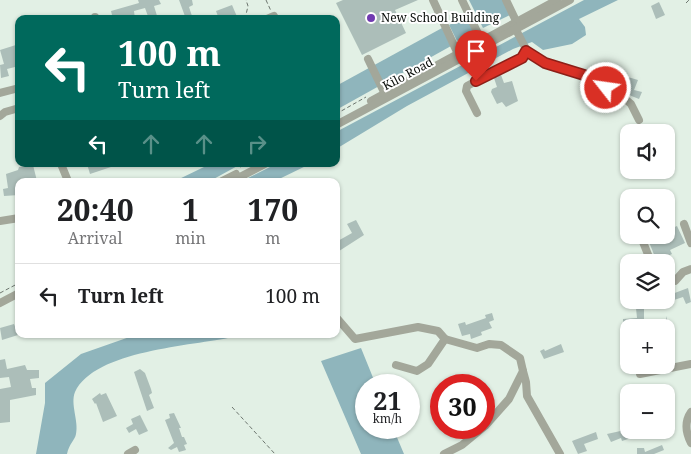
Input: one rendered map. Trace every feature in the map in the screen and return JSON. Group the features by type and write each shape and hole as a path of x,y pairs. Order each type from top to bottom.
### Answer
{"street":[{"path":"433,0 458,54"},
{"path":"462,0 482,42"},
{"path":"506,0 526,51 551,66 591,78 624,98 631,104 639,120"},
{"name":"Kilo Road","path":"340,118 458,54 570,0"},
{"name":"Kilo Road","path":"340,124 515,26 554,1"},
{"path":"477,113 466,91 467,86 522,58 526,51"},
{"path":"368,59 385,94"},
{"path":"0,93 15,89"},
{"path":"0,116 5,112 15,109"},
{"path":"228,178 249,167"},
{"path":"238,178 259,167"},
{"path":"0,221 15,219"},
{"path":"684,224 691,243"},
{"path":"675,281 683,272 691,269"},
{"path":"0,297 15,290"},
{"path":"0,303 15,295"},
{"path":"340,321 355,338 418,328 438,331 444,339 477,348 489,344 501,345 520,358 526,382 527,396 560,454"},
{"path":"396,365 417,371 428,364 444,339"},
{"path":"675,367 691,364"},
{"path":"444,454 462,445 485,426 509,399 523,371"},
{"path":"690,414 686,433 691,443"},
{"path":"128,454 135,450"}],"path":[{"path":"246,0 248,6 246,15"},
{"path":"266,0 271,15"},
{"path":"686,3 690,0"},
{"path":"0,292 15,286"},
{"path":"232,408 275,454"}],"water":[{"path":"469,0 503,0 510,15 483,28"},
{"path":"584,0 618,0 579,19 585,27 586,35 572,44 543,50 532,42 513,49 407,106 340,147 340,130"},
{"path":"466,16 474,32 457,41 449,25"},
{"path":"442,28 451,46 340,108 340,84"},
{"path":"204,167 236,167 215,178 181,178"},
{"path":"270,167 304,167 281,178 248,178"},
{"path":"127,338 227,338 146,352 102,367 86,378 75,392 73,402 77,429 67,454 36,454 45,403 45,383 81,354"},
{"path":"361,348 372,374 355,374 355,439 398,439 404,454 361,454 321,361"}],"building":[{"path":"138,0 159,0 161,4 154,6 157,15 148,15 145,8 134,11 134,15 112,15 111,11 139,3"},
{"path":"179,0 192,0 193,5 189,7 192,15 185,15"},
{"name":"New School Building","path":"343,0 418,0 395,10 406,33 362,55 336,3"},
{"path":"659,2 665,15 656,19 651,6"},
{"path":"232,5 236,15 218,15 216,11"},
{"path":"15,45 15,67 7,69 9,76 1,78 0,65 4,64 0,50"},
{"path":"501,75 504,83 512,81 518,101 506,107 502,102 497,104 491,92 492,89 497,87 494,78"},
{"path":"621,75 638,80 634,90 642,92 639,99 614,85 616,80 619,81"},
{"path":"19,167 34,167 36,178 15,178 15,195 4,196 3,189 8,188 6,174 18,170"},
{"path":"88,167 111,167 90,174"},
{"path":"356,220 364,235 340,250 340,240 352,233 347,224"},
{"path":"677,226 685,243 670,250 672,254 654,254 650,244 675,244 675,227"},
{"path":"688,288 691,302 686,304 683,297 675,300 675,293"},
{"path":"636,309 644,309 644,319 623,319 637,318"},
{"path":"492,313 494,320 489,322 492,328 481,332 482,335 471,339 470,334 462,336 458,324 465,322 466,325 486,318 485,315"},
{"path":"14,324 15,336 2,340 0,328"},
{"path":"561,344 564,352 544,359 540,351 544,349 545,351"},
{"path":"5,359 7,369 25,365 27,370 39,370 39,378 30,379 32,388 36,388 36,395 10,400 10,422 0,423 0,389 11,387 9,377 0,378 0,360"},
{"path":"140,369 145,373 152,393 149,395 154,408 147,411 134,372"},
{"path":"100,393 101,395 106,393 117,416 103,422 96,403 92,399"},
{"path":"174,413 181,428 179,428 182,437 184,437 187,444 184,445 186,450 179,452 177,447 171,450 168,448 174,443 165,420 170,418 169,414"},
{"path":"140,415 148,431 139,435 136,429 129,433 126,428 133,424 131,419"},
{"path":"620,431 620,438 611,442 607,434"},
{"path":"596,432 598,439 584,444 587,451 578,454 572,441"},
{"path":"662,445 664,450 654,454 637,454 637,448 644,448 645,452"}],"place":[{"name":"New School Building","path":"371,18"}],"route":[{"path":"476,81 522,58 526,51 545,63 569,72 584,75 606,88"}]}
